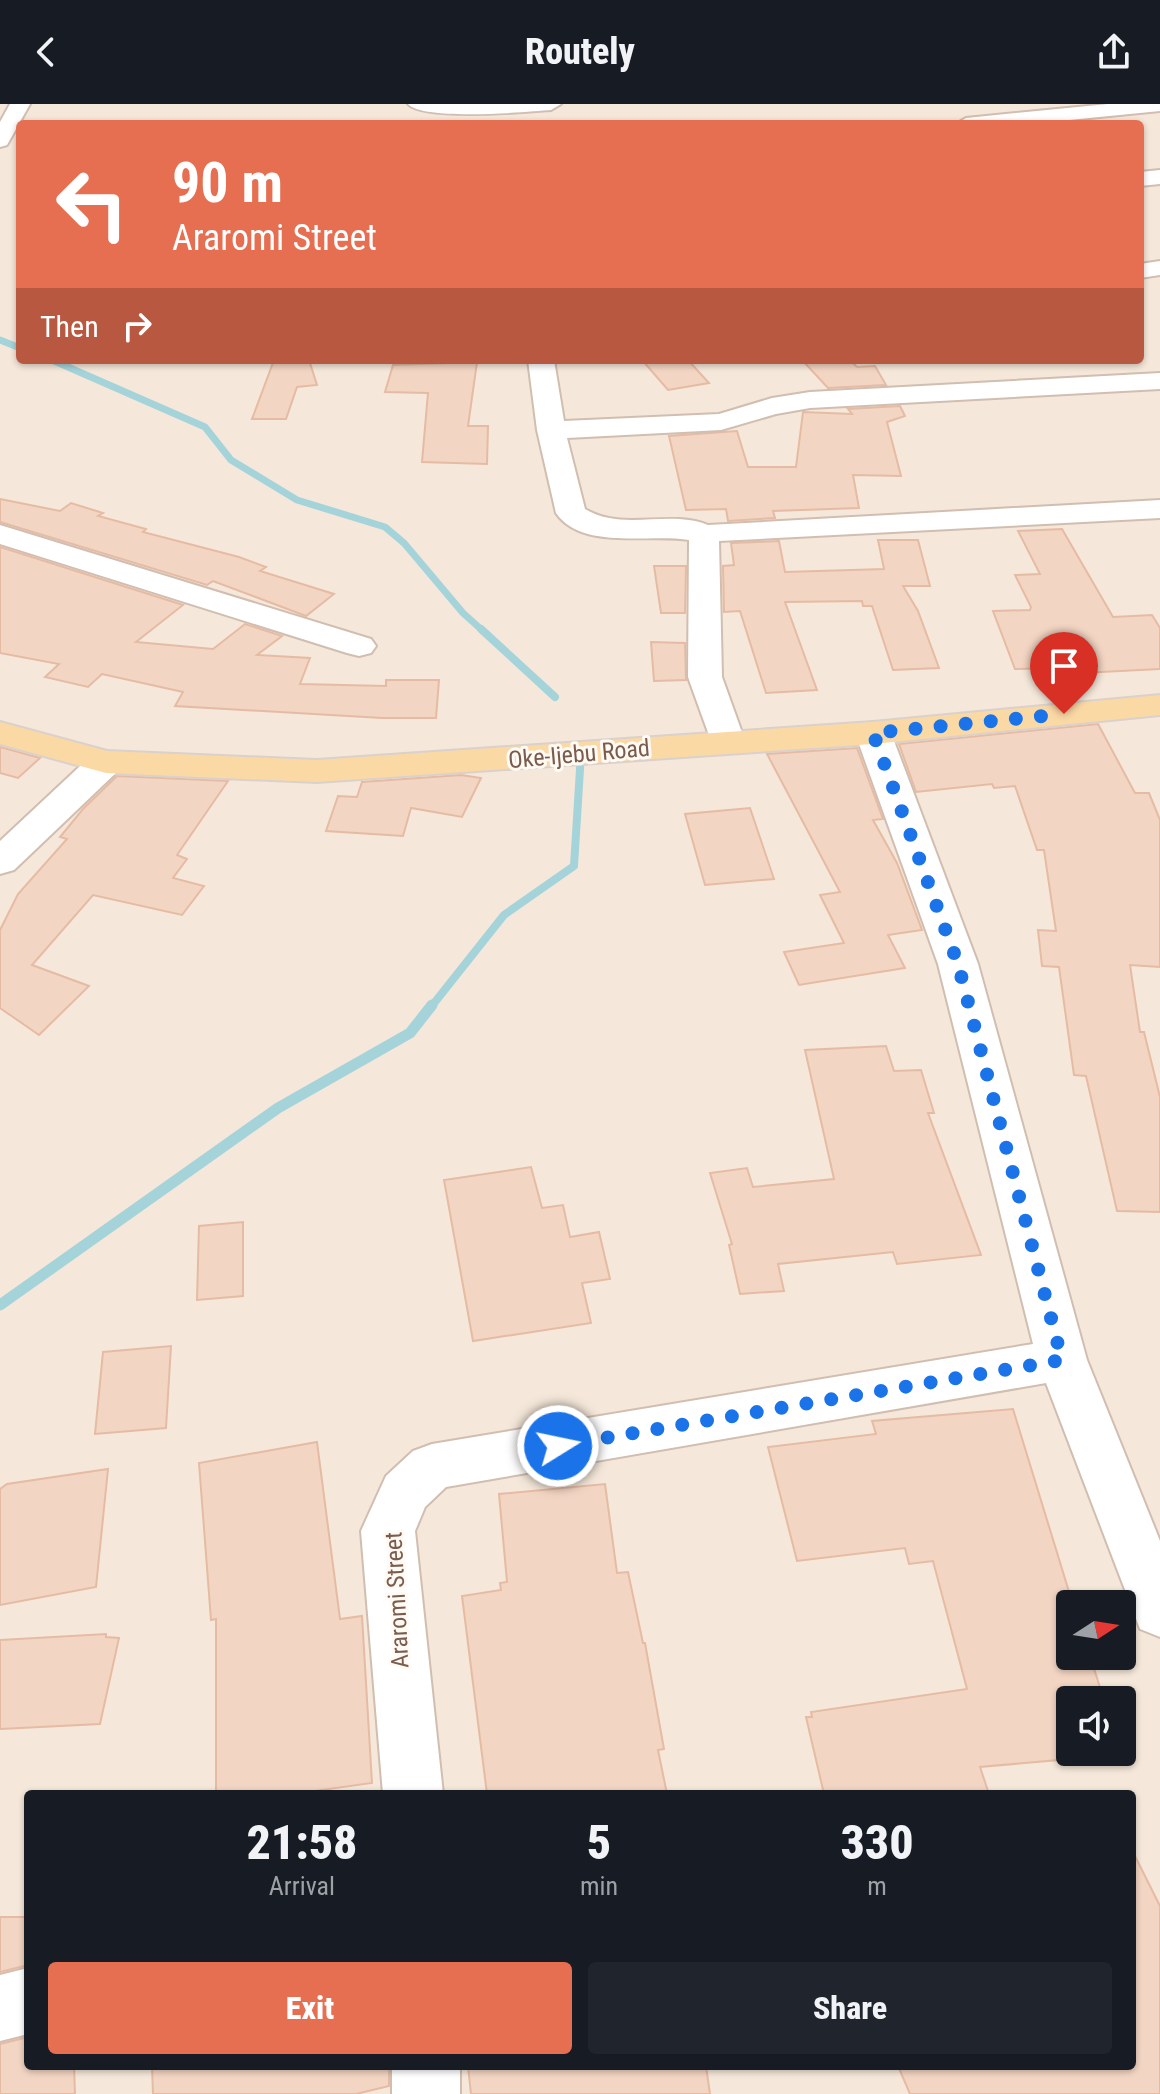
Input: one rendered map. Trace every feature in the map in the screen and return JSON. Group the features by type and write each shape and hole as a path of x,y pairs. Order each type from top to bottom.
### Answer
{"main road":[{"name":"Oke-Ijebu Road","path":"0,733 106,762 317,771 873,733 1160,705"}],"street":[{"path":"0,141 20,104"},
{"path":"418,104 478,112 551,104"},
{"path":"1007,120 1160,105"},
{"path":"542,364 551,430 571,513 579,519 618,529 694,530 704,536 717,532 1160,509"},
{"path":"551,430 721,422 772,406 810,400 1160,381"},
{"path":"0,534 359,646"},
{"path":"704,536 705,677 727,741"},
{"path":"873,733 958,964 1062,1360 1160,1611"},
{"path":"0,862 106,762"},
{"name":"Araromi Street","path":"413,1790 388,1531 405,1492 432,1467 1062,1360"},
{"path":"0,2008 24,2002"},
{"path":"426,2070 426,2094"}],"shaded area":[{"path":"0,104 1160,104 1160,2094 0,2094"}],"building":[{"path":"273,364 310,364 317,385 297,387 286,419 252,419"},
{"path":"477,364 468,426 488,426 487,464 422,462 428,393 385,392 393,365"},
{"path":"645,364 692,364 709,383 668,390"},
{"path":"806,364 875,366 886,385 828,388"},
{"path":"900,406 905,416 887,422 901,476 853,475 859,508 773,511 775,518 728,521 726,509 686,510 669,436 737,431 748,467 796,467 803,412 852,414 848,409"},
{"path":"0,499 60,511 71,503 103,513 98,516 146,529 143,532 239,557 266,567 260,571 334,594 306,616 213,581 207,585 0,522"},
{"path":"1062,529 1113,617 1152,615 1160,628 1160,669 1062,674 1059,668 1015,669 993,611 1030,610 1031,607 1015,575 1040,574 1018,531"},
{"path":"878,540 918,540 930,586 903,586 918,611 939,668 893,670 872,606 863,606 862,601 785,602 817,690 766,693 740,611 724,612 723,566 734,565 731,543 779,541 785,572 884,569"},
{"path":"0,547 183,605 136,642 213,649 245,624 282,636 257,655 310,658 300,684 386,686 386,680 439,680 436,718 382,718 175,706 183,692 102,674 88,687 45,677 59,664 0,653"},
{"path":"654,566 686,566 685,613 661,613"},
{"path":"651,642 685,643 686,680 654,681"},
{"path":"1098,724 1135,793 1149,793 1160,820 1160,967 1130,965 1140,1032 1144,1032 1160,1097 1160,1212 1117,1211 1086,1076 1074,1075 1059,967 1042,966 1038,930 1056,931 1044,850 1037,850 1015,786 994,788 992,784 916,792 899,744"},
{"path":"0,747 40,758 18,778 0,773"},
{"path":"857,748 883,819 873,820 897,863 922,930 888,935 905,968 799,985 784,952 844,943 820,895 840,892 767,754"},
{"path":"461,775 481,778 462,817 411,808 403,836 326,831 338,796 357,797 362,782"},
{"path":"117,776 228,781 177,855 187,859 173,878 204,886 182,915 93,895 32,965 89,986 39,1035 0,1008 0,930 18,894 67,839 60,837"},
{"path":"750,808 774,879 705,885 685,814"},
{"path":"886,1046 894,1071 921,1070 934,1113 928,1113 981,1255 897,1264 893,1252 778,1264 784,1291 740,1294 729,1245 732,1244 710,1173 747,1168 753,1187 834,1179 805,1050"},
{"path":"531,1167 542,1208 563,1205 570,1237 599,1232 610,1279 582,1283 591,1323 473,1341 444,1180"},
{"path":"243,1222 243,1296 197,1300 199,1226"},
{"path":"171,1346 166,1428 95,1434 103,1352"},
{"path":"1013,1409 1068,1590 1056,1590 1056,1670 1094,1670 1100,1686 1056,1686 1056,1760 980,1767 988,1790 823,1790 806,1717 812,1717 811,1712 967,1689 933,1561 909,1564 905,1548 797,1561 768,1447 876,1434 872,1421"},
{"path":"317,1442 340,1619 362,1616 372,1783 322,1790 216,1790 216,1619 211,1620 199,1463"},
{"path":"108,1469 96,1587 0,1605 0,1489 7,1484"},
{"path":"605,1484 617,1573 628,1572 645,1643 664,1749 658,1750 666,1790 486,1790 462,1596 501,1590 500,1583 507,1582 499,1494"},
{"path":"106,1634 106,1637 119,1638 100,1724 0,1729 0,1640"},
{"path":"1136,1858 1160,1906 1160,2094 910,2094 900,2070 1136,2070"},
{"path":"0,1917 24,1917 24,1966 0,1972"},
{"path":"24,2038 24,2070 74,2070 75,2094 0,2094 0,2044"},
{"path":"152,2070 389,2070 389,2086 356,2094 153,2094"},
{"path":"468,2070 707,2070 710,2094 471,2094"}],"waterway":[{"path":"0,340 16,346"},
{"path":"61,364 205,427 231,460 297,500 385,527 404,543 463,613 483,631"},
{"path":"481,629 555,697"},
{"path":"431,1007 504,915 574,866 581,753"},
{"path":"0,1305 278,1108 410,1033 432,1005"}],"route":[{"path":"558,1446 1062,1360 958,964 873,733 1064,714"}]}
